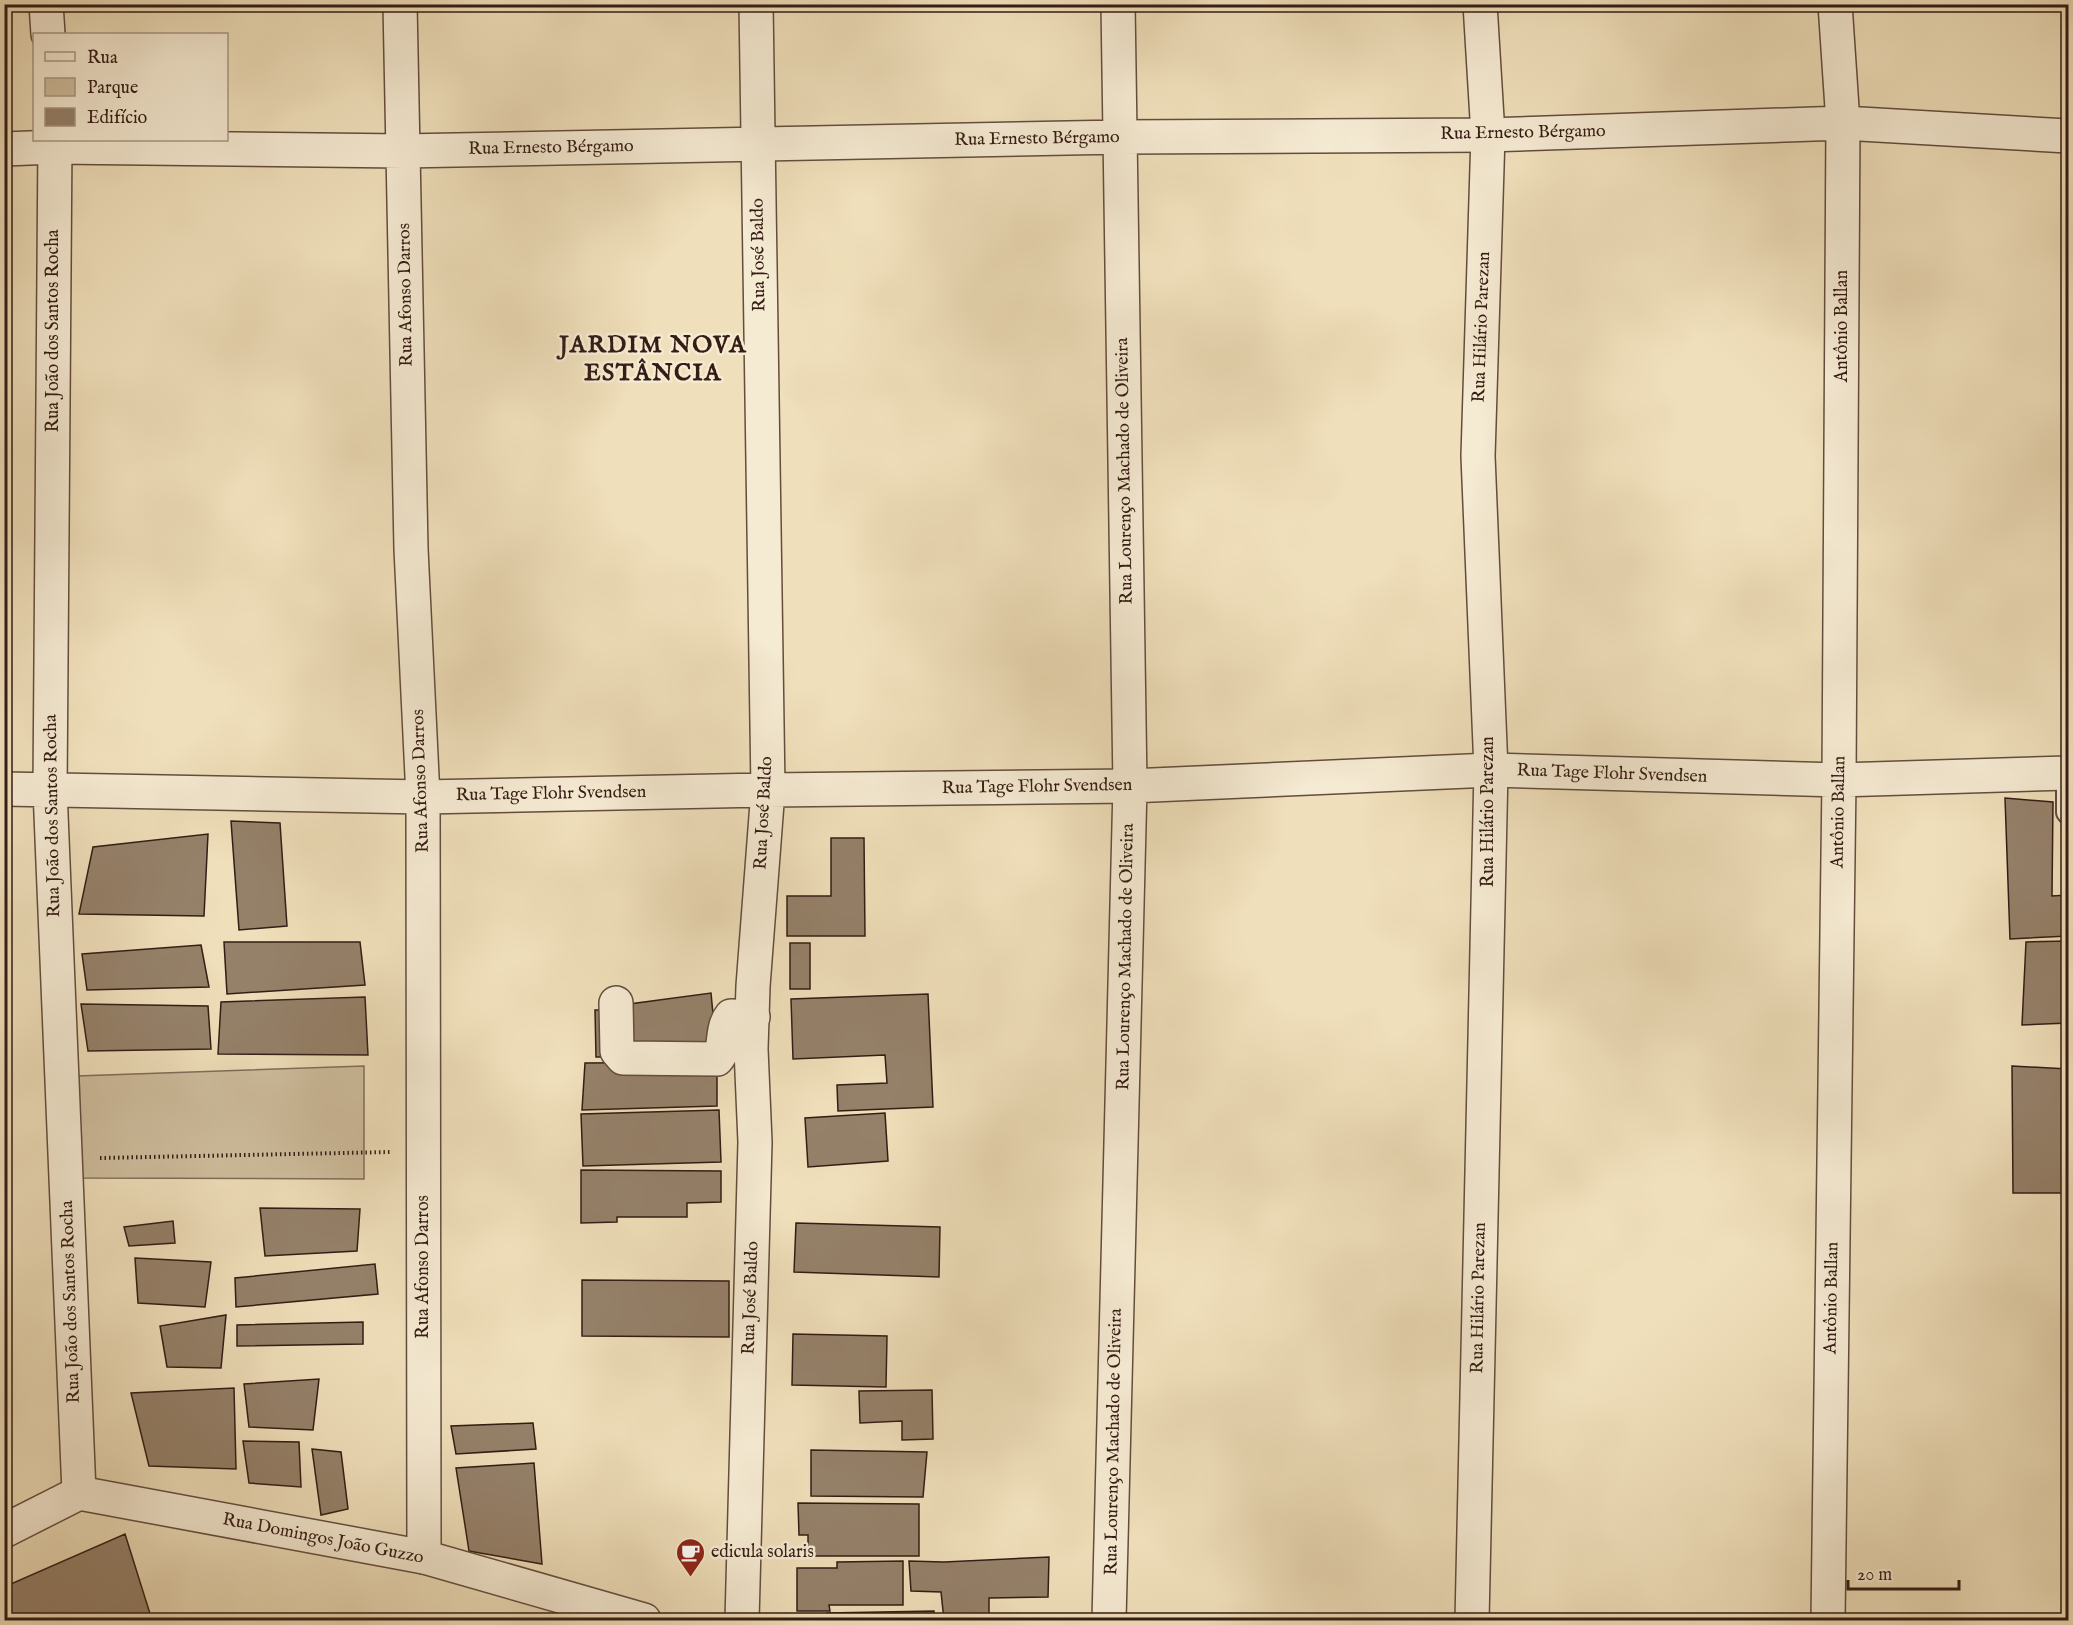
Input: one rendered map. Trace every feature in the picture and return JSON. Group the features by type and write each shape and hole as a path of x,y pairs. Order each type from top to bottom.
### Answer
{"street":[{"path":"46,4 48,33"},
{"name":"Rua Afonso Darros","path":"400,4 411,549 423,797 424,1557"},
{"name":"Rua José Baldo","path":"742,1620 755,1142 751,1049 754,975 768,790 756,4"},
{"name":"Rua Lourenço Machado de Oliveira","path":"1110,1620 1130,786 1118,4"},
{"name":"Rua Hilário Parezan","path":"1472,1620 1491,770 1478,456 1488,135 1480,4"},
{"name":"Antônio Ballan","path":"1828,1620 1839,780 1843,123 1835,4"},
{"name":"Rua Ernesto Bérgamo","path":"4,149 55,143 403,151 1120,137 1488,135 1843,123 2068,136"},
{"name":"Rua João dos Santos Rocha","path":"55,143 50,790 79,1493"},
{"name":"Rua Tage Flohr Svendsen","path":"4,789 423,797 1130,786 1491,770 1839,780 2068,773"},
{"path":"616,1003 616,1051 623,1058 717,1059 722,1055 725,1023 731,1016 753,1017"},
{"path":"4,1530 79,1493"},
{"name":"Rua Domingos João Guzzo","path":"79,1493 424,1557 644,1620"}],"lane":[{"path":"2068,773 2068,812"}],"path":[{"path":"65,1159 423,1152"}],"green space":[{"path":"364,1066 364,1179 78,1178 77,1076"}],"building":[{"path":"2005,798 2053,802 2052,896 2068,895 2068,936 2010,939"},
{"path":"231,821 280,823 287,926 239,930"},
{"path":"208,834 204,916 79,914 93,847"},
{"path":"831,838 864,838 865,936 787,936 787,896 831,896"},
{"path":"2068,941 2068,1023 2022,1025 2026,942"},
{"path":"224,942 360,942 365,985 227,994"},
{"path":"790,943 810,943 810,989 790,989"},
{"path":"201,945 209,987 87,990 82,954"},
{"path":"711,993 717,1056 623,1055 622,1005"},
{"path":"928,994 933,1107 838,1111 837,1085 887,1083 885,1055 793,1059 791,999"},
{"path":"365,997 368,1055 218,1054 221,1002"},
{"path":"81,1004 208,1006 211,1049 88,1051"},
{"path":"595,1010 612,1010 612,1057 596,1057"},
{"path":"717,1062 717,1106 582,1110 585,1063"},
{"path":"2012,1066 2068,1069 2068,1193 2013,1193"},
{"path":"719,1110 721,1162 583,1166 581,1114"},
{"path":"885,1113 888,1161 808,1167 805,1118"},
{"path":"581,1170 721,1171 721,1202 687,1203 687,1217 617,1217 617,1222 581,1223"},
{"path":"260,1208 360,1209 357,1251 265,1256"},
{"path":"173,1221 175,1243 129,1246 124,1227"},
{"path":"796,1223 940,1227 939,1277 794,1272"},
{"path":"135,1258 211,1262 205,1307 138,1303"},
{"path":"375,1264 378,1294 236,1307 235,1278"},
{"path":"582,1280 729,1281 729,1337 582,1336"},
{"path":"226,1315 221,1368 167,1367 160,1326"},
{"path":"363,1322 363,1344 237,1346 237,1325"},
{"path":"793,1334 887,1336 886,1387 792,1385"},
{"path":"319,1379 313,1430 249,1427 244,1384"},
{"path":"234,1388 236,1469 149,1466 131,1393"},
{"path":"932,1390 933,1439 902,1440 902,1421 860,1423 859,1391"},
{"path":"533,1423 536,1449 456,1454 451,1426"},
{"path":"243,1441 299,1442 301,1487 249,1483"},
{"path":"312,1449 341,1452 348,1509 321,1515"},
{"path":"811,1450 927,1452 923,1497 811,1496"},
{"path":"534,1463 542,1564 469,1551 456,1468"},
{"path":"798,1503 919,1504 919,1556 808,1556 808,1535 799,1535"},
{"path":"125,1534 152,1620 4,1620 4,1587"},
{"path":"1049,1557 1048,1597 989,1598 989,1620 944,1620 941,1592 911,1591 909,1561 944,1562"},
{"path":"903,1561 903,1605 829,1605 830,1611 797,1611 797,1568 837,1568 837,1562"},
{"path":"934,1611 934,1620 827,1620 827,1613"}],"place":[{"name":"edicula solaris","path":"690,1578"}],"district":[{"name":"JARDIM NOVA ESTÂNCIA","path":"653,359"}]}
